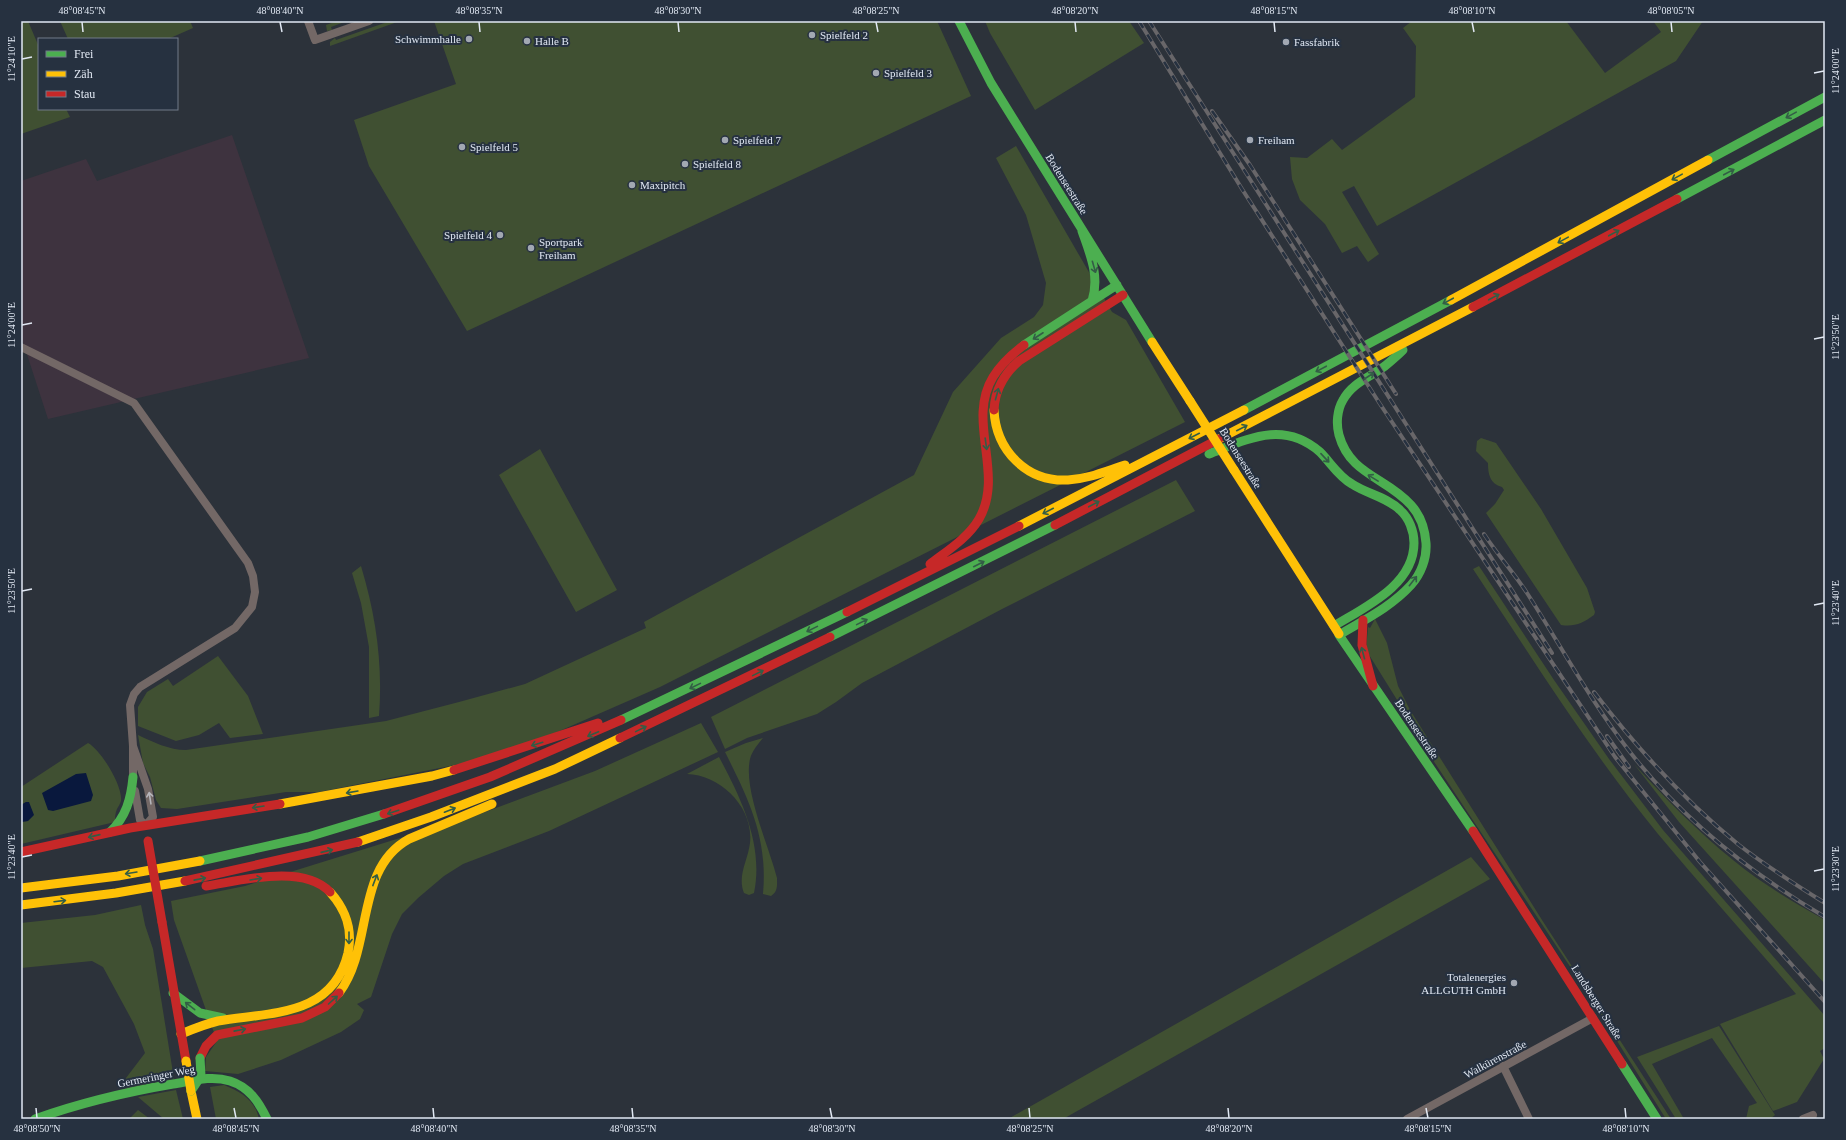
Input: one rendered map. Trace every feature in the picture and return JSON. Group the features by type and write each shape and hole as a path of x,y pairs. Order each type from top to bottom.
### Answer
{"main road":[{"name":"Bodenseestraße","path":"960,21 991,84 1082,231 1339,635 1517,898"},
{"path":"21,888 113,876 210,860 347,826 396,811 488,778 641,712 910,581 1158,456 1510,269 1825,96"},
{"path":"21,905 148,888 246,869 346,846 430,817 555,769 827,639 1046,530 1422,335 1825,120"},
{"path":"1082,231 1095,271 1096,289 1091,302"},
{"path":"910,581 965,535 979,519 988,500 990,476 983,420 984,400 992,378 1006,359 1020,348 1117,285"},
{"path":"1123,295 1015,364 998,389 994,419 998,435 1004,447 1018,464 1035,474 1061,480 1090,476 1158,456"},
{"path":"1339,635 1398,596 1412,584 1422,567 1426,548 1424,529 1415,510 1406,500 1351,462 1339,440 1337,421 1343,401 1351,389 1386,365 1422,335"},
{"path":"1145,478 1261,435 1278,433 1300,438 1319,451 1338,474 1349,484 1396,506 1403,512 1411,525 1415,540 1414,556 1408,570 1398,582 1334,626"},
{"path":"1363,620 1361,632 1362,650 1373,686"},
{"path":"21,852 146,825 333,795 432,776 552,739 594,724 641,712"},
{"path":"181,1034 200,1038 299,1019 319,1011 335,999 356,966 375,880 392,851 400,844 426,831 510,796 555,769"},
{"path":"110,832 119,824 126,810 132,795 133,775"},
{"path":"146,825 173,993 197,1119"},
{"path":"148,888 183,890 271,876 296,876 321,884 342,906 348,921 350,936 349,952 339,976 328,991 308,1003 280,1012 195,1026 181,1034"},
{"name":"Landsberger Straße","path":"1517,898 1657,1119"},
{"path":"173,993 200,1013 235,1020"},
{"path":"191,1091 201,1076 200,1058 203,1050 216,1035"},
{"name":"Germeringer Weg","path":"35,1119 50,1113 128,1093 211,1078 236,1083 251,1093 261,1104 267,1119"},
{"path":"1641,1095 1648,1119"}],"street":[{"path":"308,21 315,40 369,21"},
{"path":"21,347 134,403 248,563 253,576 255,592 252,607 235,628 140,687 134,694 130,705 133,746 133,775 140,820 146,825 153,817 148,789 133,746"},
{"path":"133,775 137,770 142,770"},
{"name":"Walkürenstraße","path":"1407,1119 1593,1018"},
{"path":"1503,1066 1529,1119"},
{"path":"1803,1119 1813,1115"}],"shaded area":[{"path":"232,135 309,358 48,419 21,336 21,181 86,159 97,181"}],"green space":[{"path":"21,21 28,21 38,45 38,110 66,110 70,117 21,134"},
{"path":"60,21 190,21 193,28 170,38 68,38"},
{"path":"337,21 347,21 331,27 332,30 327,31 326,25"},
{"path":"390,21 400,21 330,46 330,42 335,38 336,40"},
{"name":"Sportpark Freiham","path":"434,21 937,21 971,96 467,331 369,166 354,120 456,84"},
{"path":"985,21 1129,21 1144,43 1035,110 990,33"},
{"path":"1412,21 1566,21 1605,73 1661,32 1653,21 1703,21 1676,61 1377,226 1354,186 1342,192 1379,254 1368,262 1357,246 1342,253 1325,224 1300,200 1292,179 1290,157 1307,158 1332,139 1342,150 1415,97 1416,46 1403,28"},
{"path":"1016,146 1112,312 1126,320 1185,422 660,687 555,733 465,763 319,792 286,792 177,809 161,808 156,800 150,777 143,763 138,735 167,747 186,750 386,721 525,684 646,628 644,622 914,475 953,392 1001,338 1034,317 1043,305 1046,283 1026,215 996,158"},
{"path":"1481,438 1496,443 1541,509 1587,588 1595,612 1594,615 1579,624 1561,625 1486,513 1495,504 1504,490 1492,481 1488,471 1488,463 1476,451 1477,441"},
{"path":"540,449 617,590 576,612 499,475"},
{"path":"1176,480 1195,511 1004,608 862,683 817,714 747,738 725,749 711,717"},
{"path":"361,566 371,603 377,640 380,678 379,716 369,718 369,647 361,603 352,573"},
{"path":"1479,566 1554,680 1609,759 1663,830 1825,1016 1825,1048 1820,1051 1824,1059 1797,1102 1773,1111 1720,1024 1796,994 1658,834 1609,770 1562,704 1473,569"},
{"path":"1375,619 1387,643 1398,686 1410,710 1542,920 1671,1119 1666,1119 1575,974 1409,724 1399,703 1366,650 1368,627 1370,628"},
{"path":"218,656 248,696 263,734 230,738 219,723 199,735 176,741 138,726 138,707 147,692 168,679 173,686"},
{"path":"701,723 718,752 549,831 463,864 444,876 418,898 402,914 392,934 371,997 357,1004 364,1010 360,1019 341,1032 281,1060 238,1074 205,1071 206,1057 217,1041 174,920 171,901 245,886 400,838 456,823 595,771"},
{"path":"763,738 751,756 749,772 753,802 777,878 776,890 771,896 763,894 763,855 755,820 742,787 725,752"},
{"path":"88,743 105,760 119,787 121,801 116,812 115,822 21,844 21,822 28,821 26,802 21,805 21,787"},
{"path":"719,757 742,805 748,822 753,840 756,857 756,875 754,893 749,895 744,893 742,887 742,874 749,849 750,830 741,806 732,795 711,780 687,774"},
{"path":"1634,764 1682,814 1733,860 1778,892 1825,920 1825,984 1679,822"},
{"path":"1471,857 1490,879 1063,1119 1008,1119"},
{"path":"141,905 145,925 153,949 174,1079 127,1089 126,1078 145,1053 134,1024 103,967 92,961 21,968 21,923 95,915"},
{"path":"1719,1026 1775,1115 1770,1119 1746,1119 1749,1106 1757,1103 1712,1038 1652,1064 1684,1119 1676,1119 1637,1057"},
{"path":"224,1085 241,1094 251,1102 259,1119 216,1119 210,1087"},
{"path":"176,1090 183,1119 164,1119 138,1097"},
{"path":"138,1110 150,1119 129,1119"}],"water":[{"path":"86,773 93,795 91,801 53,811 48,810 42,793 76,774"},
{"path":"29,802 34,815 28,821 21,822 21,805"}],"railway":[{"path":"1139,21 1242,189 1380,404 1615,757 1700,862 1825,1002"},
{"path":"1149,21 1552,653"},
{"path":"1212,111 1250,165 1396,394"},
{"path":"1484,534 1527,593 1602,714 1630,752 1651,777 1696,823 1720,844 1771,883 1825,917"},
{"path":"1594,692 1644,753 1699,810 1749,853 1825,903"},
{"path":"1607,736 1629,767"}],"traffic: fast":[{"path":"959,21 991,83 1152,342"},
{"path":"1708,160 1825,97"},
{"path":"1677,199 1825,120"},
{"path":"1024,345 1092,301 1095,283 1093,265 1082,231"},
{"path":"1092,301 1117,285"},
{"path":"1244,410 1451,300"},
{"path":"1339,635 1377,613 1395,600 1411,585 1423,566 1426,549 1425,538 1422,522 1417,513 1401,496 1351,459 1344,448 1339,435 1338,426 1339,408 1351,389 1385,366 1403,350"},
{"path":"1209,454 1252,438 1265,435 1293,437 1306,442 1320,452 1347,481 1389,502 1400,510 1406,517 1412,529 1414,538 1412,558 1406,571 1397,583 1386,593 1360,611 1334,626"},
{"path":"830,637 1055,525"},
{"path":"621,720 847,612"},
{"path":"1339,635 1473,831"},
{"path":"110,832 116,826 127,807 133,777"},
{"path":"200,861 308,837 384,814"},
{"path":"173,993 200,1013 223,1018"},
{"path":"191,1091 201,1076 200,1058"},
{"path":"1622,1064 1657,1119"},
{"path":"35,1119 121,1094 194,1080 209,1079 223,1079 243,1087 257,1101 267,1119"}],"traffic: slow":[{"path":"1451,300 1708,160"},
{"path":"1219,439 1473,307"},
{"path":"1152,342 1190,401"},
{"path":"1190,401 1234,470"},
{"path":"994,410 996,425 1007,451 1027,470 1039,476 1068,480 1083,478 1125,465"},
{"path":"1019,526 1244,410"},
{"path":"1234,470 1339,634"},
{"path":"358,842 431,817 555,769 620,738"},
{"path":"280,804 432,776 454,770"},
{"path":"339,993 350,974 357,954 372,889 380,869 392,852 409,839 492,804"},
{"path":"21,888 118,876 200,861"},
{"path":"21,905 116,893 185,881"},
{"path":"181,1034 218,1021 258,1016 297,1008 314,1000 329,989 340,974 348,953 350,936 344,913 330,892"},
{"path":"186,1061 191,1091"},
{"path":"191,1091 197,1119"}],"traffic: jam":[{"path":"1473,307 1677,199"},
{"path":"994,410 996,396 1001,383 1009,371 1019,361 1123,295"},
{"path":"930,564 963,538 979,519 986,502 988,484 988,466 983,411 986,394 993,377 1011,356 1024,345"},
{"path":"1055,525 1219,439"},
{"path":"847,612 1019,526"},
{"path":"1363,620 1362,645 1373,686"},
{"path":"620,738 830,637"},
{"path":"384,814 490,777 621,720"},
{"path":"454,770 598,723"},
{"path":"21,852 130,828 280,804"},
{"path":"1473,831 1622,1064"},
{"path":"148,841 162,922"},
{"path":"185,881 358,842"},
{"path":"206,886 253,878 288,876 304,878 318,883 330,892"},
{"path":"162,922 186,1061"},
{"path":"200,1058 206,1046 217,1035 302,1018 325,1007 339,993"}],"place":[{"name":"Spielfeld 2","path":"812,35"},
{"name":"Schwimmhalle","path":"469,39"},
{"name":"Halle B","path":"527,41"},
{"name":"Fassfabrik","path":"1286,42"},
{"name":"Spielfeld 3","path":"876,73"},
{"name":"Spielfeld 7","path":"725,140"},
{"name":"Freiham","path":"1250,140"},
{"name":"Spielfeld 5","path":"462,147"},
{"name":"Spielfeld 8","path":"685,164"},
{"name":"Maxipitch","path":"632,185"},
{"name":"Spielfeld 4","path":"500,235"},
{"name":"Sportpark Freiham","path":"531,248"},
{"name":"Totalenergies ALLGUTH GmbH","path":"1514,983"}]}
